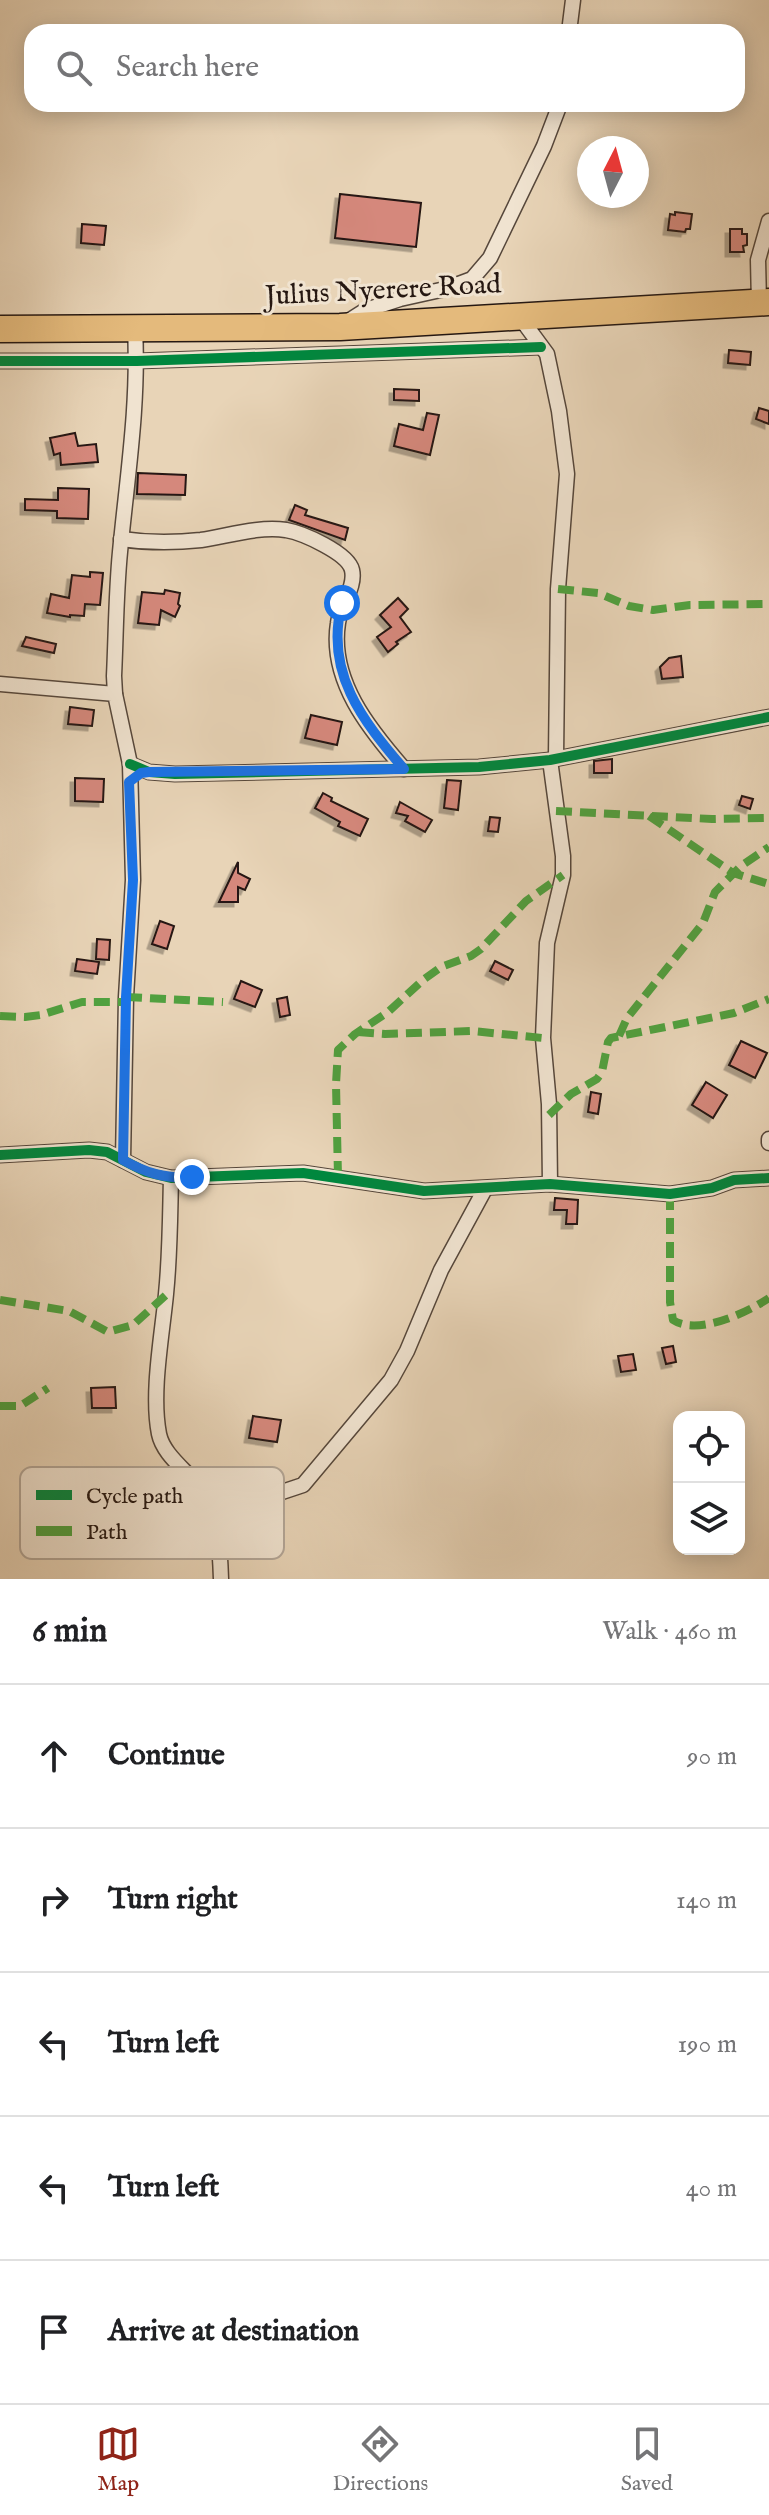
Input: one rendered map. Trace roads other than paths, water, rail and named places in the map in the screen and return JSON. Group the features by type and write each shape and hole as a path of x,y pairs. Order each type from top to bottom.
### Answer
{"highway":[{"name":"Julius Nyerere Road","path":"0,329 340,327 764,302"}],"street":[{"path":"570,24 573,0"},
{"path":"340,327 366,310 472,279 490,258 557,112"},
{"path":"764,302 758,260 769,221"},
{"path":"519,316 547,354 559,411 567,474 558,589 553,759 563,875 547,943 543,1038 549,1104 550,1184"},
{"path":"123,1160 126,997 133,880 130,764 114,676 121,539 137,361 135,329"},
{"path":"0,361 137,361 541,347"},
{"path":"121,539 175,543 269,529 289,531 341,554 352,568 350,588 342,603 336,636 344,677 353,702 369,727 404,769"},
{"path":"0,684 115,694"},
{"path":"129,782 141,773 149,772 479,767 553,759 769,717"},
{"path":"130,764 149,772"},
{"path":"0,1155 89,1150 107,1152 146,1172 171,1178 303,1173 424,1191 550,1184 670,1194 712,1188 734,1180 769,1178"},
{"path":"171,1178 170,1251 158,1365 158,1431 162,1446 180,1467"},
{"path":"284,1491 303,1485 391,1380 407,1351 441,1270 485,1189"},
{"path":"220,1559 221,1579"}]}
